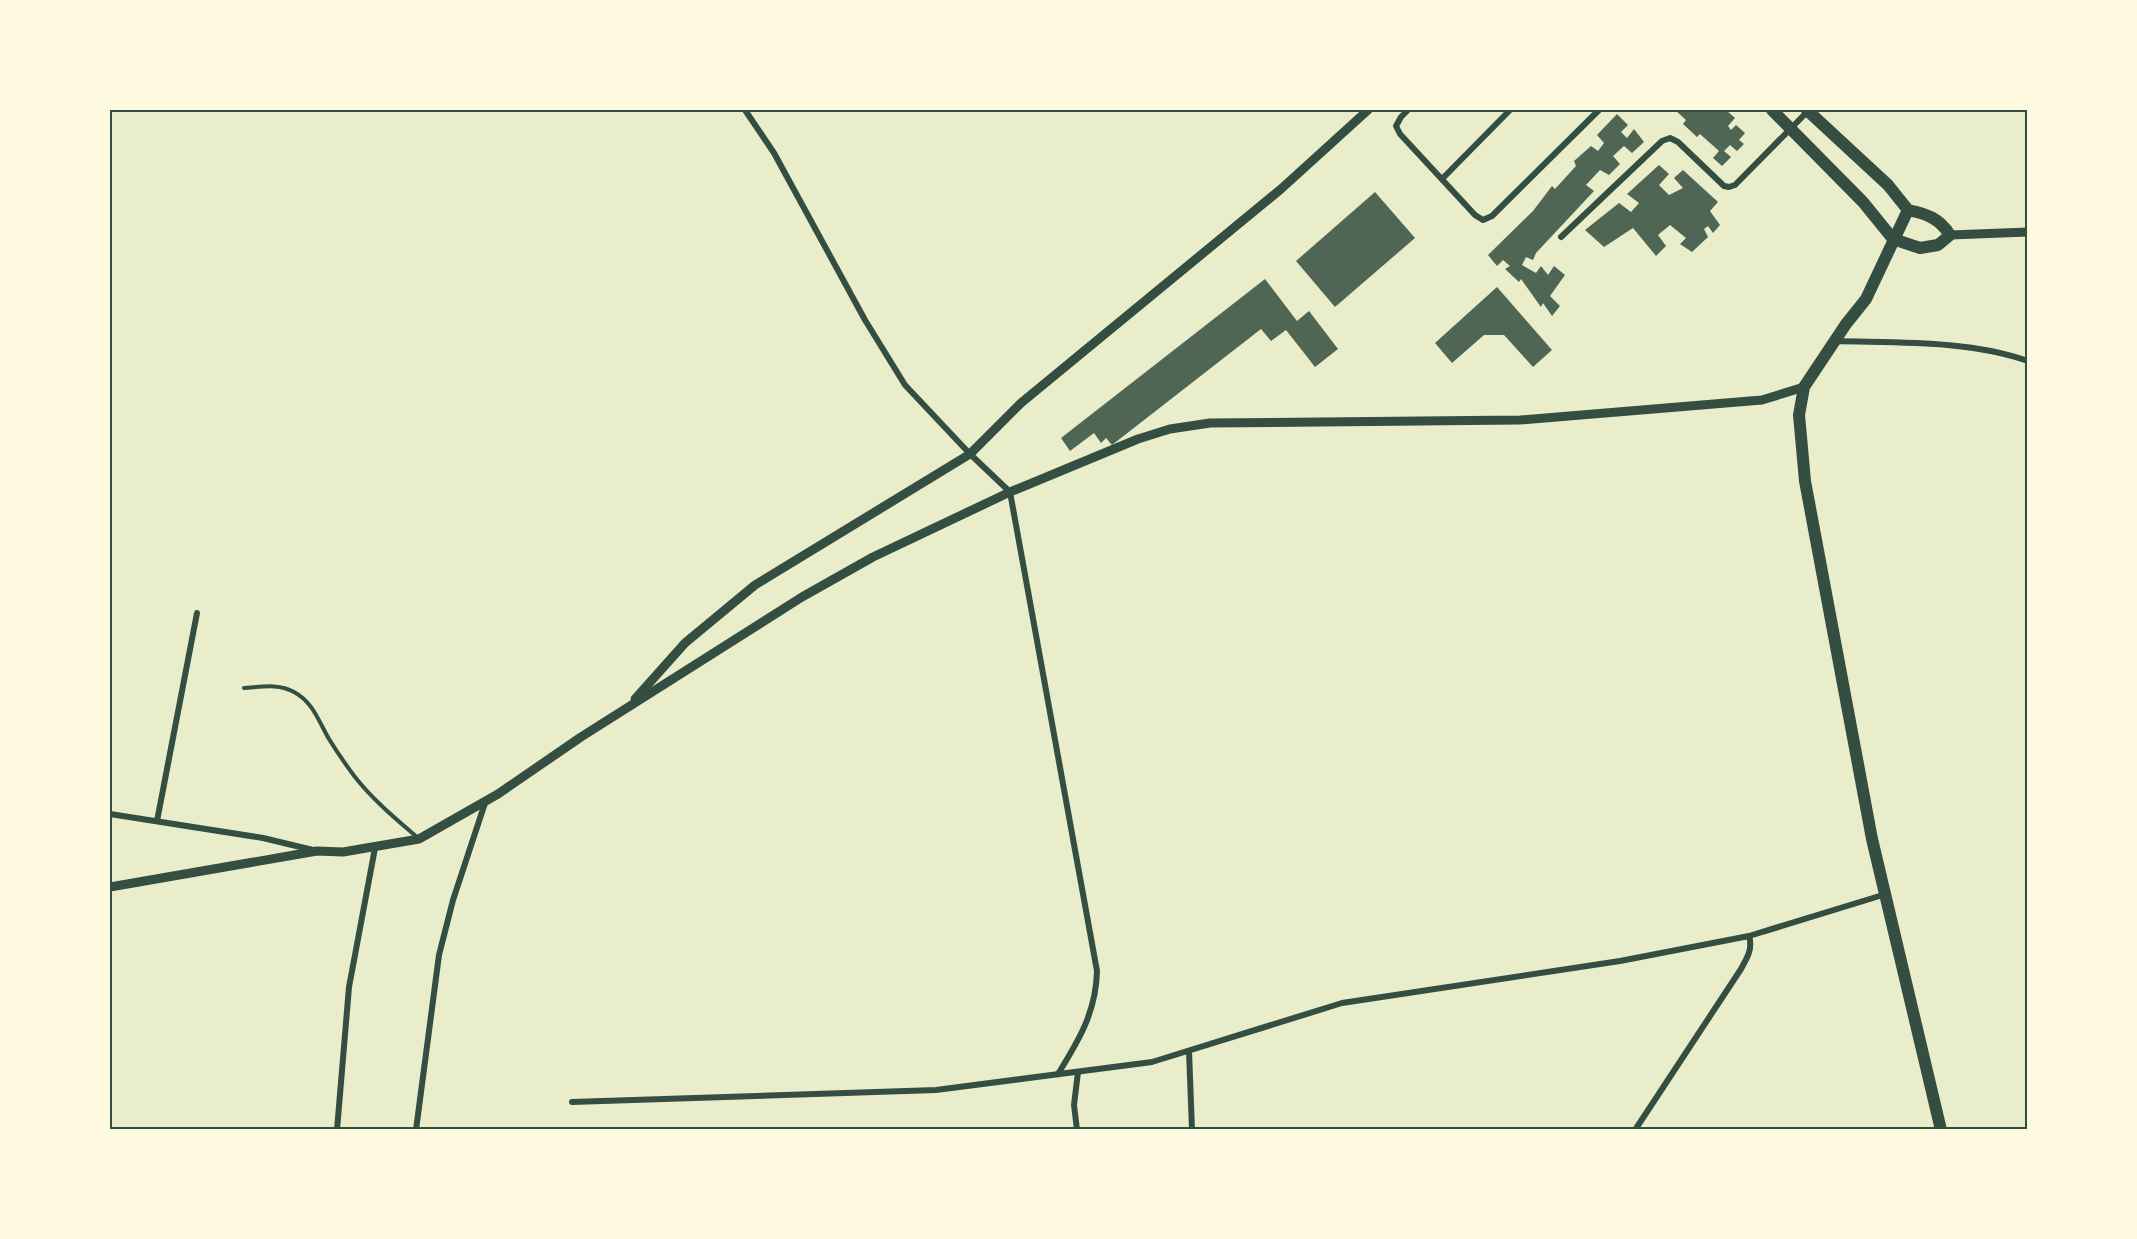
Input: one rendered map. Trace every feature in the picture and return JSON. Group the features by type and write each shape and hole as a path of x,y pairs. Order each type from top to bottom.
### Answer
{"main road":[{"path":"1772,110 1863,202 1893,239 1920,248 1938,245 1950,235 1944,225 1931,215 1908,210 1888,185 1807,110"},
{"path":"1908,210 1866,299 1804,387 1799,416 1805,481 1872,839 1941,1130"}],"street":[{"path":"745,110 774,153 865,320 905,385 970,454 1010,492 1097,971 1096,993 1088,1020 1058,1074"},
{"path":"628,708 685,643 755,585 970,454 1021,404 1281,189 1368,110"},
{"path":"1408,110 1396,126 1400,134 1475,215 1483,220 1492,216 1599,110"},
{"path":"1442,179 1510,110"},
{"path":"1561,237 1662,141 1670,138 1678,141 1724,186 1729,187 1735,185 1807,110"},
{"path":"1950,235 2028,232"},
{"path":"1835,341 1976,347 2028,361"},
{"path":"110,814 263,838 317,851 343,852 419,839 486,801 581,736 802,597 873,557 1010,492 1138,439 1170,429 1210,423 1520,420 1762,400 1804,387"},
{"path":"157,821 197,613"},
{"path":"416,1130 439,956 453,900 486,801"},
{"path":"337,1130 349,987 375,848"},
{"path":"110,887 317,851"},
{"path":"572,1102 936,1090 1152,1062 1342,1003 1620,961 1749,936 1886,893"},
{"path":"1635,1130 1741,969 1751,945 1749,936"},
{"path":"1189,1051 1192,1130"},
{"path":"1077,1130 1074,1105 1078,1072"}],"lane":[{"path":"244,688 276,686 294,692 309,704 328,738 355,777 384,810 419,839"}],"building":[{"path":"1675,110 1726,110 1735,118 1728,126 1731,130 1736,125 1745,133 1739,140 1744,144 1737,151 1730,145 1724,151 1731,157 1722,166 1713,158 1719,151 1700,134 1697,137 1683,124 1686,120"},
{"path":"1617,114 1628,125 1621,132 1627,138 1634,129 1644,142 1632,153 1624,146 1613,156 1620,164 1609,175 1600,170 1586,185 1594,191 1536,253 1533,260 1526,257 1522,265 1536,273 1541,266 1548,275 1554,266 1565,275 1550,296 1560,306 1552,316 1543,303 1541,307 1521,279 1519,282 1505,269 1510,266 1503,260 1497,266 1488,255 1533,211 1552,186 1555,189 1576,166 1574,161 1591,146 1598,151 1604,143 1597,135"},
{"path":"1659,165 1669,174 1659,185 1669,195 1683,188 1674,178 1683,170 1718,202 1710,211 1720,225 1713,233 1708,226 1704,229 1708,237 1692,252 1680,244 1686,238 1670,225 1658,235 1666,246 1656,256 1633,228 1604,247 1585,230 1619,203 1631,212 1639,203 1627,194"},
{"path":"1375,192 1415,238 1335,307 1296,261"},
{"path":"1265,279 1297,321 1309,311 1338,349 1315,367 1286,330 1271,341 1261,329 1112,445 1106,438 1101,443 1094,433 1070,451 1061,438"},
{"path":"1497,287 1552,350 1533,367 1504,335 1484,335 1452,363 1435,343"}]}
